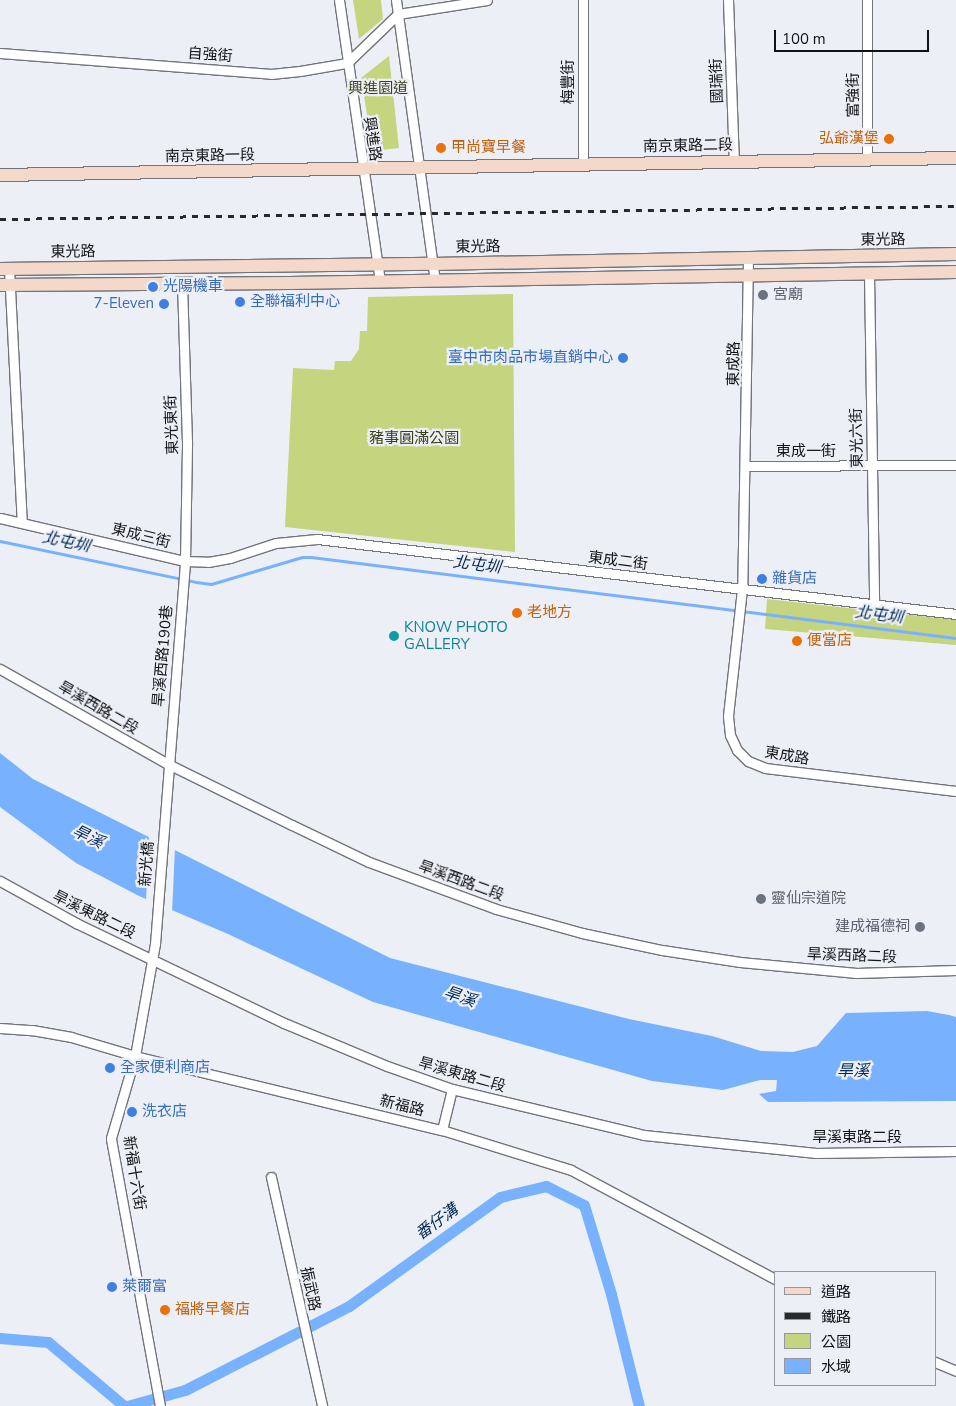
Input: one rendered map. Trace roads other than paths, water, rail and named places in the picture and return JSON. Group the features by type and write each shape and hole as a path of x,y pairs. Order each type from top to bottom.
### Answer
{"street":[{"name":"興進路","path":"339,0 380,281"},
{"path":"396,0 421,167 435,280"},
{"path":"347,63 398,14 487,0"},
{"name":"梅豐街","path":"583,0 583,163"},
{"name":"國瑞街","path":"728,0 734,161"},
{"name":"富強街","path":"866,0 867,159"},
{"name":"自強街","path":"0,53 271,74 347,63"},
{"name":"南京東路二段","path":"421,167 956,158"},
{"name":"南京東路一段","path":"0,175 293,171 421,167"},
{"name":"東光路","path":"4,269 378,265 956,254"},
{"name":"東成路","path":"748,259 742,590 728,716 730,735 737,750 748,761 765,768 956,791"},
{"path":"4,269 4,285 18,414 22,522"},
{"path":"4,285 956,272"},
{"name":"東光六街","path":"869,274 874,602"},
{"name":"東光東街","path":"182,284 187,442 183,590"},
{"name":"東成一街","path":"745,466 956,466"},
{"name":"東成三街","path":"0,518 185,564 230,558 276,543"},
{"name":"東成二街","path":"276,543 297,540 325,540 742,590 874,602 956,614"},
{"name":"旱溪西路190巷","path":"167,785 183,590"},
{"name":"旱溪西路二段","path":"0,669 168,764 370,862 496,909 582,933 662,950 740,962 856,973 956,970"},
{"name":"新光橋","path":"152,958 155,944 167,785"},
{"name":"旱溪東路二段","path":"0,881 76,923 284,1023 387,1066 452,1089 644,1135 816,1153 956,1151"},
{"name":"新福十六街","path":"152,958 135,1056 111,1138 160,1406"},
{"name":"新福路","path":"0,1028 32,1030 71,1037 135,1056 442,1130 571,1170 774,1278"},
{"path":"442,1130 452,1089"},
{"name":"振武路","path":"271,1177 322,1406"},
{"path":"936,1362 956,1371"}],"water":[{"name":"旱溪","path":"0,753 33,779 390,958 629,1019 712,1036 761,1051 793,1052 817,1046 846,1013 927,1011 956,1017 956,1101 768,1102 759,1094 776,1091 777,1080 760,1080 723,1090 652,1081 373,1002 228,934 139,896 76,863 0,807"}],"waterway":[{"name":"北屯圳","path":"0,541 211,584 302,557 311,557 956,638"},
{"name":"番仔溝","path":"127,1406 185,1390 349,1306 500,1197 546,1186 584,1205 611,1294 639,1406"},
{"name":"番仔溝","path":"0,1338 48,1342 124,1406"}],"railway":[{"path":"0,219 956,206"}],"place":[{"name":"弘爺漢堡","path":"889,139"},
{"name":"甲尚寶早餐","path":"441,148"},
{"name":"光陽機車","path":"153,287"},
{"name":"宮廟","path":"763,295"},
{"name":"全聯福利中心","path":"240,302"},
{"name":"7-Eleven","path":"164,304"},
{"name":"臺中市肉品市場直銷中心","path":"623,358"},
{"name":"雜貨店","path":"762,579"},
{"name":"老地方","path":"517,613"},
{"name":"KNOW PHOTO GALLERY","path":"394,636"},
{"name":"便當店","path":"797,641"},
{"name":"靈仙宗道院","path":"761,899"},
{"name":"建成福德祠","path":"920,927"},
{"name":"全家便利商店","path":"110,1068"},
{"name":"洗衣店","path":"132,1112"},
{"name":"萊爾富","path":"112,1287"},
{"name":"福將早餐店","path":"165,1310"}],"park label":[{"name":"興進園道","path":"378,89"},
{"name":"豬事圓滿公園","path":"414,439"}]}
